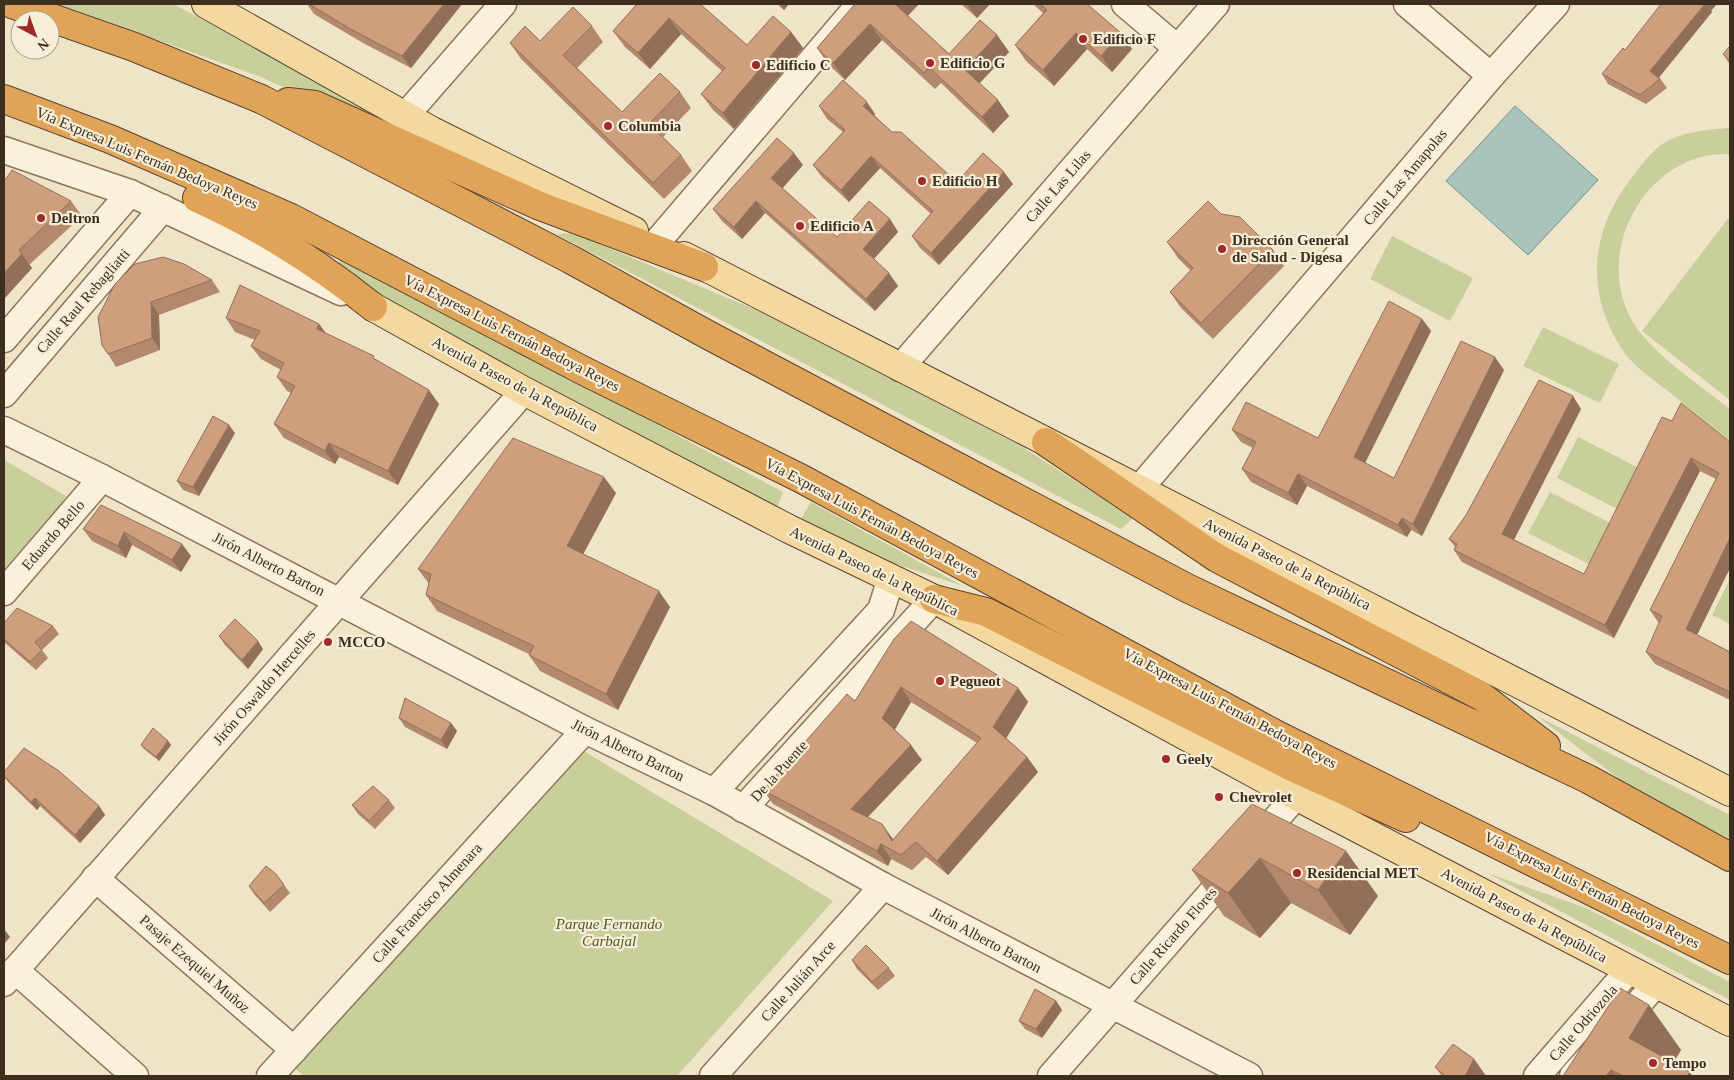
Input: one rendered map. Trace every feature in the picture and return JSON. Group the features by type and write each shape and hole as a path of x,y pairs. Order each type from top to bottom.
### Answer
{"highway":[{"path":"12,4 134,47 261,98 570,259 719,341 1187,588 1588,779 1730,857"},
{"path":"261,98 315,105 540,206 704,266"},
{"name":"Vía Expresa Luis Fernán Bedoya Reyes","path":"4,99 110,139 290,218 584,371 800,478 1277,735 1730,960"},
{"path":"4,112 244,219 337,278 373,307"},
{"path":"1046,442 1217,558 1481,696 1588,779"},
{"path":"934,599 986,612 1294,768 1417,823 1464,827"}],"main road":[{"name":"Avenida Paseo de la República","path":"206,4 432,131 657,242 1730,792"},
{"name":"Avenida Paseo de la República","path":"373,307 524,391 780,524 934,599 1296,796 1730,1022"}],"street":[{"path":"406,115 503,4"},
{"path":"657,242 860,4"},
{"path":"1125,4 1177,48"},
{"name":"Calle Las Lilas","path":"900,368 1216,4"},
{"path":"1407,4 1491,76"},
{"name":"Calle Las Amapolas","path":"1140,488 1491,76 1556,4"},
{"name":"Avenida Paseo de la República","path":"4,150 130,193 373,307"},
{"path":"4,339 130,193"},
{"name":"Calle Raul Rebagliatti","path":"4,394 163,208"},
{"name":"Jirón Oswaldo Hercelles","path":"9,976 524,391"},
{"name":"Jirón Alberto Barton","path":"4,430 102,478 585,730 714,792 883,886 1112,1007 1249,1076"},
{"name":"Eduardo Bello","path":"4,592 102,478"},
{"path":"714,792 880,610 888,588 886,575"},
{"name":"De la Puente","path":"744,809 934,599"},
{"name":"Calle Francisco Almenara","path":"274,1075 294,1050 585,730"},
{"name":"Calle Ricardo Flores","path":"1051,1076 1296,796"},
{"name":"Pasaje Ezequiel Muñoz","path":"95,878 294,1050"},
{"name":"Calle Julián Arce","path":"713,1076 883,886"},
{"name":"Calle Odriozola","path":"1537,1076 1629,970"},
{"path":"9,976 135,1076"},
{"name":"Calle Odriozola","path":"1573,1076 1656,984"}],"green space":[{"path":"57,4 173,4 459,154 369,124 258,76"},
{"path":"1730,128 1730,154 1701,157 1675,168 1653,185 1636,208 1624,234 1619,261 1621,290 1630,317 1638,330 1661,355 1730,409 1730,441 1643,371 1621,348 1609,326 1601,304 1597,282 1597,260 1601,238 1608,217 1619,196 1653,151 1669,140 1686,134"},
{"path":"1730,216 1730,400 1642,331"},
{"path":"573,233 775,318 1021,446 1133,518 1121,529 556,234"},
{"path":"1392,236 1473,278 1450,321 1370,279"},
{"path":"342,255 783,492 775,513 414,324 338,263"},
{"path":"1543,327 1619,364 1600,403 1523,366"},
{"path":"1578,437 1649,473 1627,514 1557,478"},
{"path":"4,460 66,496 62,504 4,569"},
{"path":"1550,492 1620,528 1598,569 1528,533"},
{"path":"811,502 963,586 883,560 801,519"},
{"path":"1730,579 1730,624 1712,615"},
{"path":"1537,716 1730,815 1730,839 1636,792"},
{"name":"Parque Fernando Carbajal","path":"582,750 833,901 677,1076 304,1076 293,1067"},
{"path":"1487,873 1586,908 1730,982 1730,1000"}],"water":[{"path":"1515,106 1598,180 1528,255 1446,181"}],"building":[{"path":"309,4 444,4 402,56 354,31"},
{"path":"637,4 700,4 747,45 773,16 791,32 723,113 701,94 725,68 669,18 638,53 613,31"},
{"path":"855,4 895,4 949,54 980,20 997,35 965,70 998,100 982,117 929,67 924,73 870,24 833,63 817,48"},
{"path":"1040,4 1087,4 1121,33 1101,56 1076,33 1043,70 1015,45 1047,10"},
{"path":"1661,4 1705,4 1650,71 1660,79 1640,95 1602,74 1623,48 1625,50"},
{"path":"573,7 592,26 563,55 622,112 660,73 680,92 649,124 681,155 653,183 510,43 525,26 540,41"},
{"path":"1730,46 1730,61 1723,54"},
{"name":"Edificio H","path":"843,80 867,102 863,106 892,132 901,132 957,182 983,153 1004,172 931,253 912,236 933,211 871,156 841,190 813,165 845,130 819,106"},
{"name":"Edificio A","path":"777,138 794,153 771,178 837,237 869,201 890,219 863,249 889,273 866,299 756,201 734,227 713,209"},
{"path":"12,170 71,201 19,250 22,254 4,273 4,180"},
{"path":"1208,201 1221,214 1240,217 1273,250 1201,323 1170,292 1193,268 1167,242"},
{"path":"163,257 184,264 212,280 151,302 152,338 108,354 102,345 98,317 115,284 135,264"},
{"path":"240,285 319,324 317,329 374,356 373,358 429,390 388,471 329,443 325,451 274,424 295,386 277,377 284,363 251,346 260,331 226,318"},
{"path":"1389,301 1422,319 1354,457 1394,478 1461,341 1495,357 1413,524 1402,518 1398,525 1298,474 1288,493 1242,469 1256,442 1232,430 1246,402 1318,438"},
{"path":"1539,380 1573,396 1502,534 1584,574 1662,417 1672,421 1681,403 1730,442 1730,538 1686,629 1730,652 1730,692 1646,652 1662,616 1650,610 1719,473 1691,458 1605,625 1454,550 1457,544 1449,539 1466,515"},
{"path":"213,416 229,425 193,487 177,481"},
{"path":"513,438 604,477 567,546 659,591 606,694 529,655 534,646 426,595 431,574 418,569"},
{"path":"101,505 182,544 172,560 124,532 118,546 83,529"},
{"path":"17,608 53,626 35,642 42,650 30,662 4,639 4,623"},
{"path":"235,619 258,641 242,660 219,636"},
{"path":"911,621 1018,688 993,727 1027,757 937,861 916,842 901,855 881,844 877,851 763,790 847,694 855,701 894,639","holes":["901,687 981,738 892,841 882,824 851,809 911,745 882,718"]},
{"path":"405,698 451,723 441,740 399,718"},
{"path":"153,728 168,741 156,757 141,745"},
{"path":"24,748 59,771 99,806 75,835 35,798 31,802 4,776 4,772"},
{"path":"373,786 389,800 369,821 352,805"},
{"path":"1252,804 1346,851 1318,890 1260,858 1228,893 1192,870"},
{"path":"266,866 276,874 284,885 264,903 249,886"},
{"path":"866,945 889,968 872,982 852,960"},
{"path":"1620,988 1649,1005 1629,1038 1690,1072 1687,1076 1623,1076 1611,1070 1606,1076 1563,1076"},
{"path":"1035,989 1056,1001 1036,1029 1019,1021"},
{"path":"1453,1044 1474,1059 1465,1076 1445,1076 1435,1067"}],"place":[{"name":"Edificio F","path":"1083,39"},
{"name":"Edificio G","path":"930,63"},
{"name":"Edificio C","path":"756,65"},
{"name":"Columbia","path":"608,126"},
{"name":"Edificio H","path":"922,181"},
{"name":"Deltron","path":"41,218"},
{"name":"Edificio A","path":"800,226"},
{"name":"Dirección General de Salud - Digesa","path":"1222,249"},
{"name":"MCCO","path":"328,642"},
{"name":"Pegueot","path":"940,681"},
{"name":"Geely","path":"1166,759"},
{"name":"Chevrolet","path":"1219,797"},
{"name":"Residencial MET","path":"1297,873"},
{"name":"Tempo","path":"1653,1063"}]}
